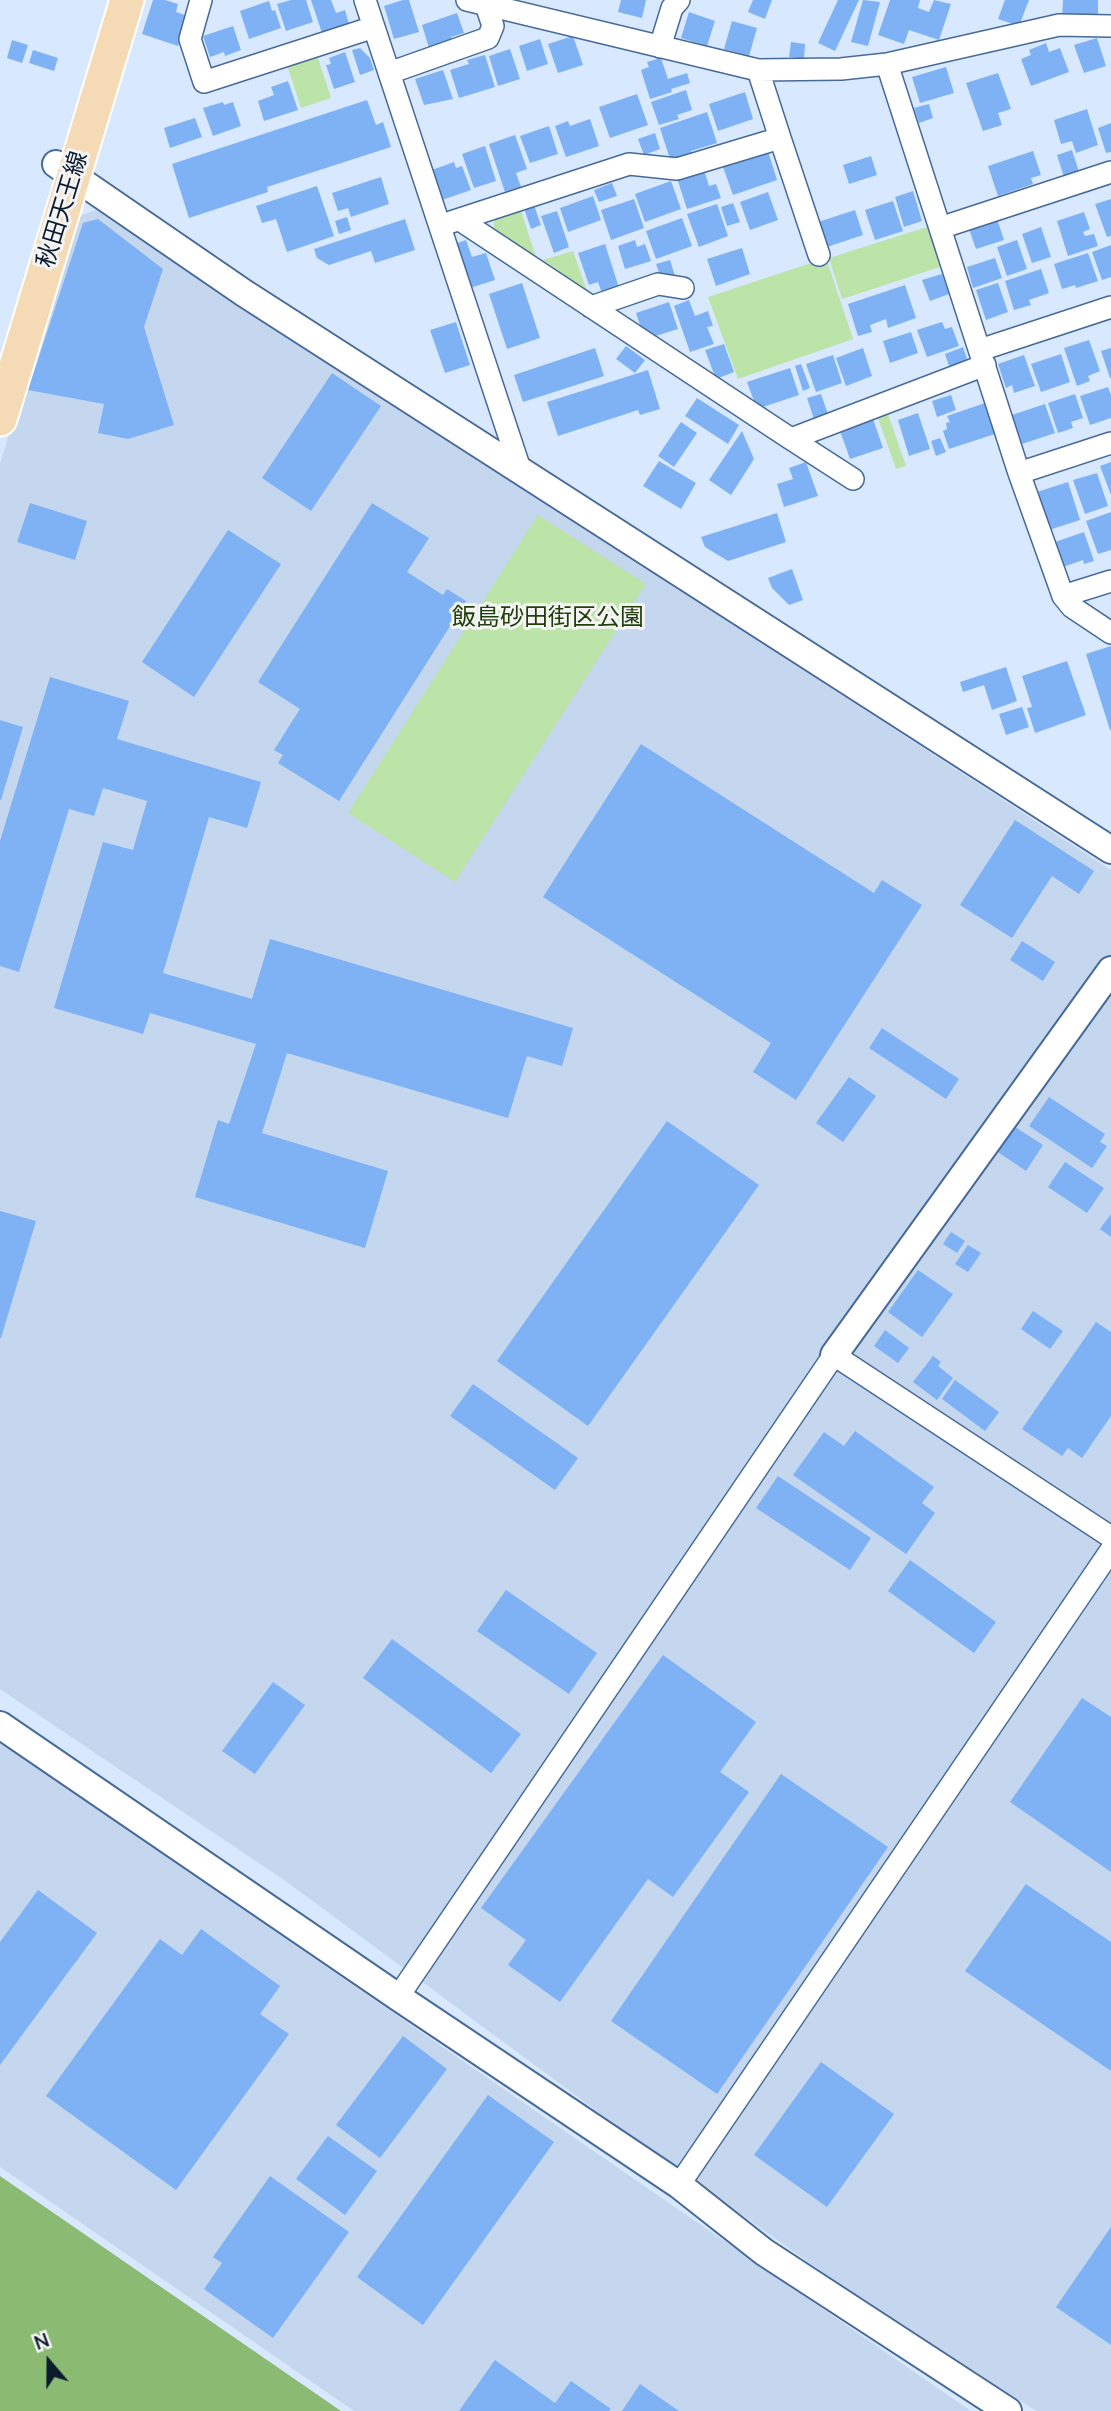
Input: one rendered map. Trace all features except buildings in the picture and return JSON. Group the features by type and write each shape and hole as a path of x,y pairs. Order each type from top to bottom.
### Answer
{"main road":[{"name":"秋田天王線","path":"0,419 108,0"},
{"name":"秋田天王線","path":"0,343 127,0"}],"street":[{"path":"201,0 190,39 204,82 374,27"},
{"path":"365,0 520,469"},
{"path":"660,47 672,8 679,0"},
{"path":"389,73 488,38 493,26 477,3"},
{"path":"477,3 758,70 841,69 887,64 1059,24 1111,26"},
{"path":"887,64 1019,473 1063,596 1072,607 1111,633"},
{"path":"758,70 819,255"},
{"path":"438,225 629,164 677,169 780,138"},
{"path":"65,170 244,293 1111,850"},
{"path":"940,228 1111,172"},
{"path":"460,220 853,479"},
{"path":"592,307 658,284 683,288"},
{"path":"791,439 1111,307"},
{"path":"1019,473 1111,443"},
{"path":"1063,596 1111,581"},
{"path":"398,1997 834,1355 1111,970"},
{"path":"834,1355 1111,1537"},
{"path":"679,2185 1111,1550"},
{"path":"0,1725 679,2185 764,2252 1008,2411"}],"shaded area":[{"path":"96,210 1111,870 1111,2411 1036,2411 838,2283 632,2137 287,1882 0,1689 0,464 76,217"},
{"path":"0,1742 971,2411 354,2411 0,2167"}],"green space":[{"path":"317,55 331,98 301,108 287,65"},
{"path":"520,208 537,260 493,230 495,216"},
{"path":"933,225 946,265 842,299 829,258"},
{"path":"573,251 587,291 543,260"},
{"path":"826,258 853,339 738,379 708,297"},
{"path":"888,414 906,466 896,469 878,418"},
{"name":"飯島砂田街区公園","path":"538,515 646,584 455,882 348,813"},
{"path":"0,2176 341,2411 0,2411"}]}
